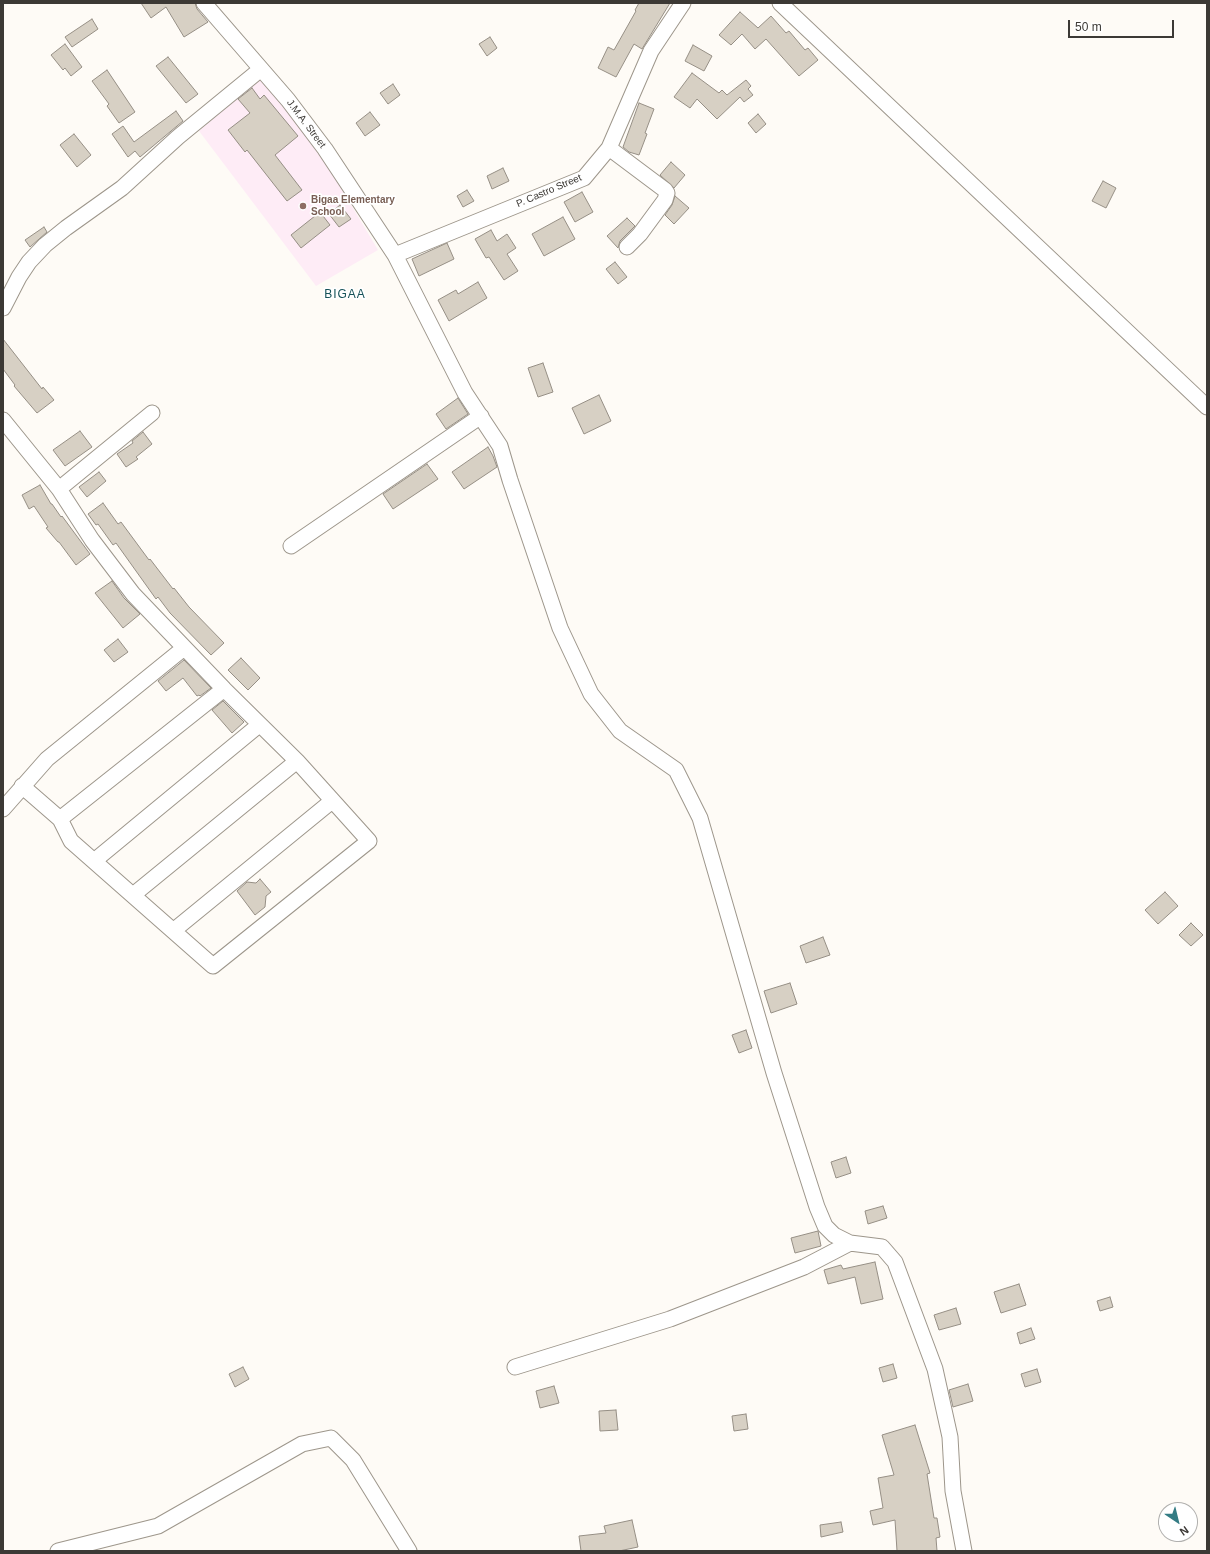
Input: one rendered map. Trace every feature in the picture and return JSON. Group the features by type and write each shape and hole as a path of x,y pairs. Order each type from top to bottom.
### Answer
{"street":[{"name":"J.M.A. Street","path":"204,3 288,100 325,149 395,255 465,394 500,446 560,628 591,694 620,731 676,770 700,818 774,1074 817,1207 825,1226 834,1235 850,1243"},
{"name":"P. Castro Street","path":"395,255 584,178 609,148 651,51 683,3"},
{"path":"780,3 1207,407"},
{"path":"3,308 19,277 29,262 45,245 122,188 178,137 261,68"},
{"path":"609,148 665,190 668,194 640,234 627,247"},
{"path":"59,489 152,413"},
{"path":"291,546 480,416"},
{"path":"3,420 59,489 92,540 133,594 224,689 297,761 369,841 213,966 71,841 60,819 22,786"},
{"path":"3,809 47,759 184,648"},
{"path":"60,819 224,689"},
{"path":"94,861 259,724"},
{"path":"133,896 297,761"},
{"path":"173,931 332,800"},
{"path":"515,1367 670,1319 804,1267 850,1243 882,1247 895,1262 935,1369 950,1437 953,1491 964,1551"},
{"path":"58,1551 158,1526 302,1444 331,1438 353,1460 409,1551"}],"shaded area":[{"name":"Bigaa Elementary School","path":"261,78 325,161 378,250 316,286 199,131"}],"building":[{"path":"141,3 195,3 197,9 208,22 184,37 166,7 151,18"},
{"path":"639,3 670,3 642,49 634,44 616,77 598,68 608,47 614,50"},
{"path":"740,12 758,28 771,16 786,33 789,31 805,50 808,48 818,60 799,76 766,39 755,49 742,34 731,45 719,35"},
{"path":"92,19 98,29 72,47 65,37"},
{"path":"490,37 497,48 487,56 479,44"},
{"path":"65,44 82,67 71,76 65,68 63,70 51,55"},
{"path":"693,45 712,56 704,71 685,61"},
{"path":"168,57 198,94 186,103 156,66"},
{"path":"107,70 135,112 119,123 107,106 109,104 92,81"},
{"path":"692,73 719,93 722,90 727,95 746,80 751,86 748,89 753,95 744,102 740,97 717,119 697,99 690,108 674,97"},
{"path":"393,84 400,95 388,104 380,93"},
{"path":"252,88 260,99 264,95 298,136 275,155 302,190 287,201 247,150 245,152 228,130 250,113 238,99"},
{"path":"639,103 654,109 639,155 629,152 623,147"},
{"path":"176,111 183,121 140,157 135,151 128,157 112,134 123,126 134,142"},
{"path":"370,112 380,125 365,136 356,123"},
{"path":"758,114 766,124 756,133 748,123"},
{"path":"74,134 91,155 77,167 60,145"},
{"path":"671,162 685,175 674,188 660,175"},
{"path":"503,168 509,181 492,189 487,176"},
{"path":"1103,181 1116,188 1106,208 1092,201"},
{"path":"467,190 474,201 463,207 457,196"},
{"path":"582,192 593,212 575,222 564,202"},
{"path":"675,196 689,208 674,224 665,215 672,205"},
{"path":"340,205 351,219 339,227 329,214"},
{"path":"320,212 330,225 301,248 291,235"},
{"path":"563,217 575,239 544,256 532,234"},
{"path":"627,218 635,226 620,241 618,248 607,236"},
{"path":"44,227 47,232 30,247 25,240"},
{"path":"491,230 497,241 507,234 516,248 507,254 518,271 504,280 489,257 486,258 475,239"},
{"path":"447,243 454,259 419,276 412,259"},
{"path":"615,262 627,277 618,284 606,269"},
{"path":"478,282 487,298 449,321 438,300 456,290 458,294"},
{"path":"3,339 42,389 43,387 54,400 37,413 14,386 15,385 3,369"},
{"path":"543,363 553,392 538,397 528,368"},
{"path":"599,395 611,421 584,434 572,408"},
{"path":"458,398 468,414 446,429 436,414"},
{"path":"80,431 92,447 65,466 53,450"},
{"path":"143,432 152,444 136,457 138,459 126,467 117,454 133,443 132,441"},
{"path":"488,447 497,467 464,489 452,472"},
{"path":"427,464 438,479 393,509 383,494"},
{"path":"99,472 106,481 87,497 79,487"},
{"path":"40,485 51,504 61,517 62,516 90,554 76,565 59,542 46,528 48,527 34,506 29,509 22,495"},
{"path":"103,503 118,524 121,522 173,589 174,588 189,607 224,643 211,655 170,613 158,597 156,599 116,543 113,545 98,524 96,525 88,514"},
{"path":"112,581 124,598 140,614 123,628 95,593"},
{"path":"118,639 128,652 114,662 104,650"},
{"path":"241,658 260,678 248,690 228,670"},
{"path":"184,660 211,688 200,696 197,696 183,678 166,691 158,681"},
{"path":"223,701 244,722 232,733 212,710"},
{"path":"260,879 271,892 266,896 265,907 255,915 237,891 247,882 256,883"},
{"path":"1165,892 1178,906 1158,924 1145,910"},
{"path":"1191,923 1203,935 1191,946 1179,935"},
{"path":"823,937 830,955 806,963 800,946"},
{"path":"790,983 797,1004 771,1013 764,991"},
{"path":"746,1030 752,1048 739,1053 732,1035"},
{"path":"846,1157 851,1173 836,1178 831,1162"},
{"path":"883,1206 887,1218 868,1224 865,1211"},
{"path":"818,1231 821,1246 795,1253 791,1238"},
{"path":"875,1262 883,1299 861,1304 855,1277 828,1284 824,1270 841,1265 843,1269"},
{"path":"1019,1284 1026,1305 1001,1313 994,1292"},
{"path":"1110,1297 1113,1307 1100,1311 1097,1301"},
{"path":"956,1308 961,1324 939,1330 934,1315"},
{"path":"1031,1328 1035,1339 1020,1344 1017,1333"},
{"path":"893,1364 897,1378 883,1382 879,1368"},
{"path":"243,1367 249,1379 235,1387 229,1374"},
{"path":"1037,1369 1041,1382 1025,1387 1021,1374"},
{"path":"968,1384 973,1401 953,1407 949,1390"},
{"path":"554,1386 559,1403 540,1408 536,1391"},
{"path":"616,1410 618,1430 600,1431 599,1411"},
{"path":"746,1414 748,1429 734,1431 732,1416"},
{"path":"915,1425 930,1473 927,1474 934,1518 937,1518 940,1537 936,1538 937,1551 897,1551 895,1520 873,1525 870,1511 883,1508 878,1478 894,1475 882,1435"},
{"path":"632,1520 638,1547 619,1551 581,1551 579,1536 606,1533 604,1526"},
{"path":"841,1522 843,1532 821,1537 820,1525"}],"place":[{"name":"Bigaa Elementary School","path":"303,206"}],"district":[{"name":"BIGAA","path":"345,295"}]}
